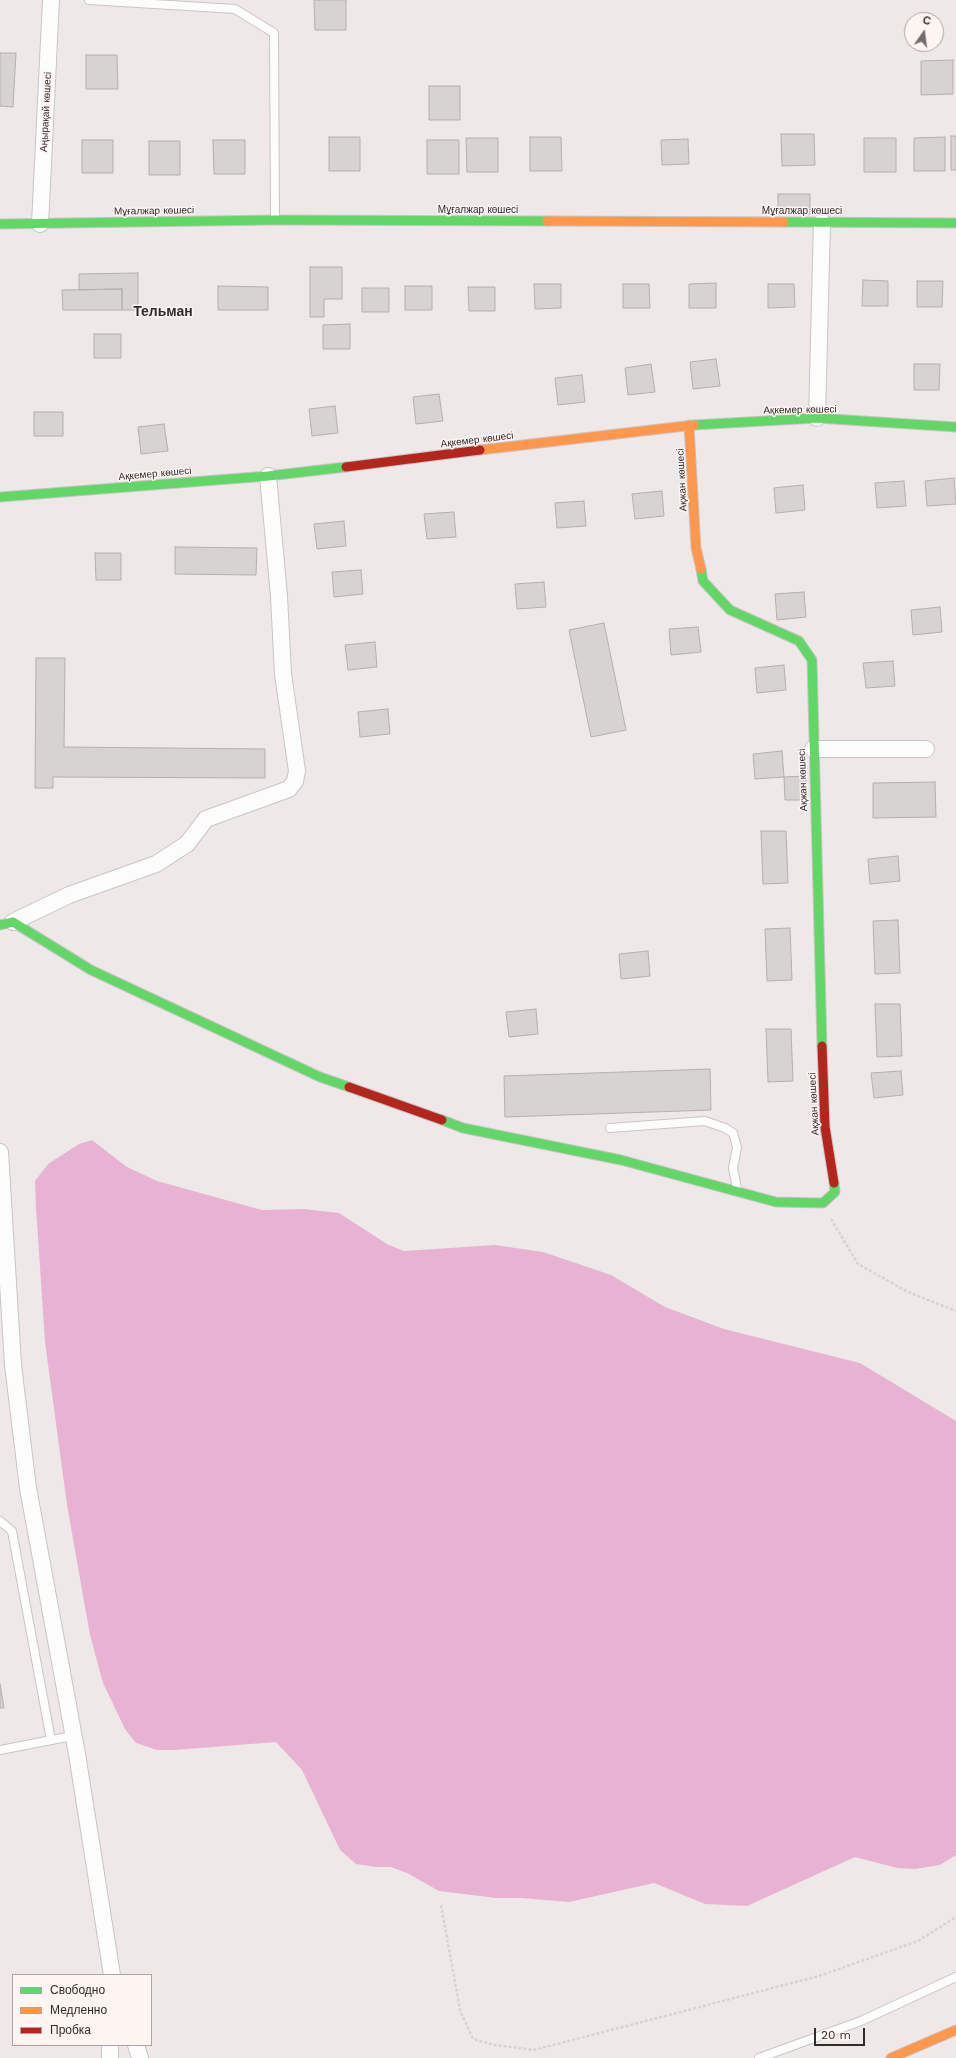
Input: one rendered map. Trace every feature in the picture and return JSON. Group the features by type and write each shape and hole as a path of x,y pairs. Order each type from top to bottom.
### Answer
{"street":[{"name":"Аңырақай көшесі","path":"40,224 51,0"},
{"name":"Мұғалжар көшесі","path":"0,224 275,220 956,223"},
{"path":"817,418 822,222"},
{"name":"Ақкемер көшесі","path":"0,497 268,476 689,426 817,418 956,427"},
{"name":"Ақжан көшесі","path":"689,426 696,548 703,581 730,610 799,641 812,660 813,749 825,1127 835,1192 823,1203"},
{"path":"6,923 69,896 156,864 187,844 206,819 289,789 295,780 297,771 282,674 279,596 268,476"},
{"path":"813,749 926,749"},
{"path":"6,923 91,970 320,1077 463,1128 621,1160 776,1202 823,1203"},
{"path":"0,1152 13,1365 27,1480 112,1974"},
{"path":"891,2058 956,2030"},
{"path":"110,2046 110,2058"},
{"path":"136,2046 140,2058"}],"lane":[{"path":"88,0 235,9 274,33 275,220"},
{"path":"610,1128 705,1121 725,1128 733,1133 737,1148 733,1168 737,1192"},
{"path":"0,1521 12,1531 51,1740"},
{"path":"0,1750 72,1736"},
{"path":"759,2058 861,2021 956,1978"}],"path":[{"path":"823,1203 858,1264 908,1292 956,1311"},
{"path":"441,1905 460,2010 473,2039 495,2045 534,2050 819,1976 918,1940 956,1917"}],"shaded area":[{"path":"92,1140 127,1167 157,1181 262,1210 304,1209 339,1213 387,1244 404,1251 495,1245 543,1252 611,1275 665,1307 724,1329 860,1363 956,1421 956,1855 940,1865 915,1869 897,1868 855,1857 747,1906 705,1904 654,1883 569,1902 522,1898 496,1898 439,1891 407,1873 391,1867 376,1867 356,1864 340,1850 302,1770 276,1742 175,1750 157,1750 136,1743 125,1729 103,1683 90,1635 67,1505 45,1342 35,1181 48,1164 79,1144"}],"building":[{"path":"314,0 346,0 346,30 315,30"},
{"path":"0,53 16,53 13,107 0,106"},
{"path":"86,55 117,55 118,89 86,89"},
{"path":"953,60 953,94 921,95 921,61"},
{"path":"429,86 460,86 460,120 429,120"},
{"path":"781,134 814,134 815,165 782,166"},
{"path":"951,136 956,136 956,170 951,170"},
{"path":"329,137 360,137 360,171 329,171"},
{"path":"530,137 561,137 562,171 530,171"},
{"path":"945,137 945,171 914,171 914,138"},
{"path":"466,138 498,138 498,172 467,172"},
{"path":"864,138 896,138 896,172 864,172"},
{"path":"688,139 689,164 662,165 661,140"},
{"path":"82,140 113,140 113,173 82,173"},
{"path":"213,140 245,140 245,174 214,174"},
{"path":"427,140 459,140 459,174 427,174"},
{"path":"149,141 180,141 180,175 149,175"},
{"path":"778,194 810,194 810,214 778,214"},
{"path":"310,267 342,267 342,299 324,299 324,317 310,317"},
{"path":"138,273 138,310 122,310 122,289 79,290 79,274"},
{"path":"863,280 888,281 888,306 862,306"},
{"path":"917,281 943,281 942,307 917,307"},
{"path":"716,283 716,308 689,308 689,284"},
{"path":"534,284 561,284 561,308 535,309"},
{"path":"623,284 649,284 650,308 623,308"},
{"path":"768,284 794,284 795,307 768,308"},
{"path":"218,286 268,287 268,310 218,310"},
{"path":"405,286 432,286 432,310 405,310"},
{"path":"468,287 495,287 495,311 469,311"},
{"path":"362,288 389,288 389,312 362,312"},
{"path":"122,289 122,310 63,310 62,290"},
{"path":"350,324 350,349 323,349 323,325"},
{"path":"94,334 121,334 121,358 94,358"},
{"path":"716,359 720,386 693,389 690,362"},
{"path":"651,364 655,392 628,395 625,368"},
{"path":"914,364 940,364 939,390 914,390"},
{"path":"582,375 585,402 558,405 555,378"},
{"path":"439,394 443,421 416,424 413,397"},
{"path":"335,406 338,433 312,436 309,409"},
{"path":"34,412 63,412 63,436 34,436"},
{"path":"164,424 168,451 141,454 138,427"},
{"path":"954,478 956,504 927,506 925,481"},
{"path":"904,481 906,506 877,508 875,483"},
{"path":"803,485 805,510 776,513 774,488"},
{"path":"662,491 664,516 635,519 632,494"},
{"path":"584,501 586,526 557,528 555,503"},
{"path":"454,512 456,537 427,539 424,514"},
{"path":"344,521 346,546 317,549 314,524"},
{"path":"175,547 257,548 256,575 175,574"},
{"path":"95,553 121,553 121,580 96,580"},
{"path":"361,570 363,594 334,597 332,572"},
{"path":"544,582 546,607 517,609 515,584"},
{"path":"804,592 806,617 777,620 775,594"},
{"path":"940,607 942,632 913,635 911,610"},
{"path":"604,623 626,730 591,737 569,630"},
{"path":"698,627 701,652 671,655 669,629"},
{"path":"375,642 377,667 348,670 345,645"},
{"path":"36,658 65,658 64,747 265,749 265,778 53,777 53,788 35,788"},
{"path":"893,661 895,686 866,688 863,663"},
{"path":"784,665 786,690 757,693 755,668"},
{"path":"388,709 390,734 360,737 358,712"},
{"path":"782,751 784,777 755,779 753,754"},
{"path":"806,776 806,800 785,800 784,777"},
{"path":"935,782 936,817 873,818 873,783"},
{"path":"761,831 786,831 788,883 763,884"},
{"path":"898,856 900,881 870,884 868,859"},
{"path":"898,920 900,973 875,974 873,921"},
{"path":"790,928 792,980 767,981 765,929"},
{"path":"648,951 650,976 621,979 619,954"},
{"path":"875,1004 900,1004 902,1056 877,1057"},
{"path":"536,1009 538,1034 509,1037 506,1012"},
{"path":"766,1029 791,1029 793,1081 768,1082"},
{"path":"710,1069 711,1110 505,1117 504,1076"},
{"path":"901,1071 903,1095 874,1098 871,1073"},
{"path":"0,1684 4,1708 0,1708"}],"traffic: fast":[{"path":"0,224 275,220 547,221"},
{"path":"784,222 956,223"},
{"path":"694,425 817,418 956,427"},
{"path":"0,497 268,476 346,467"},
{"path":"701,569 703,581 730,610 799,641 812,660 822,1046"},
{"path":"0,925 13,922 91,970 320,1077 349,1087"},
{"path":"442,1120 463,1128 621,1160 776,1202 823,1203 835,1192 834,1183"}],"traffic: slow":[{"path":"547,221 784,222"},
{"path":"689,425 696,548 701,569"},
{"path":"480,450 694,425"},
{"path":"891,2058 956,2030"}],"traffic: jam":[{"path":"346,467 480,450"},
{"path":"822,1046 825,1127 834,1183"},
{"path":"349,1087 442,1120"}],"district":[{"name":"Тельман","path":"163,312"}]}
